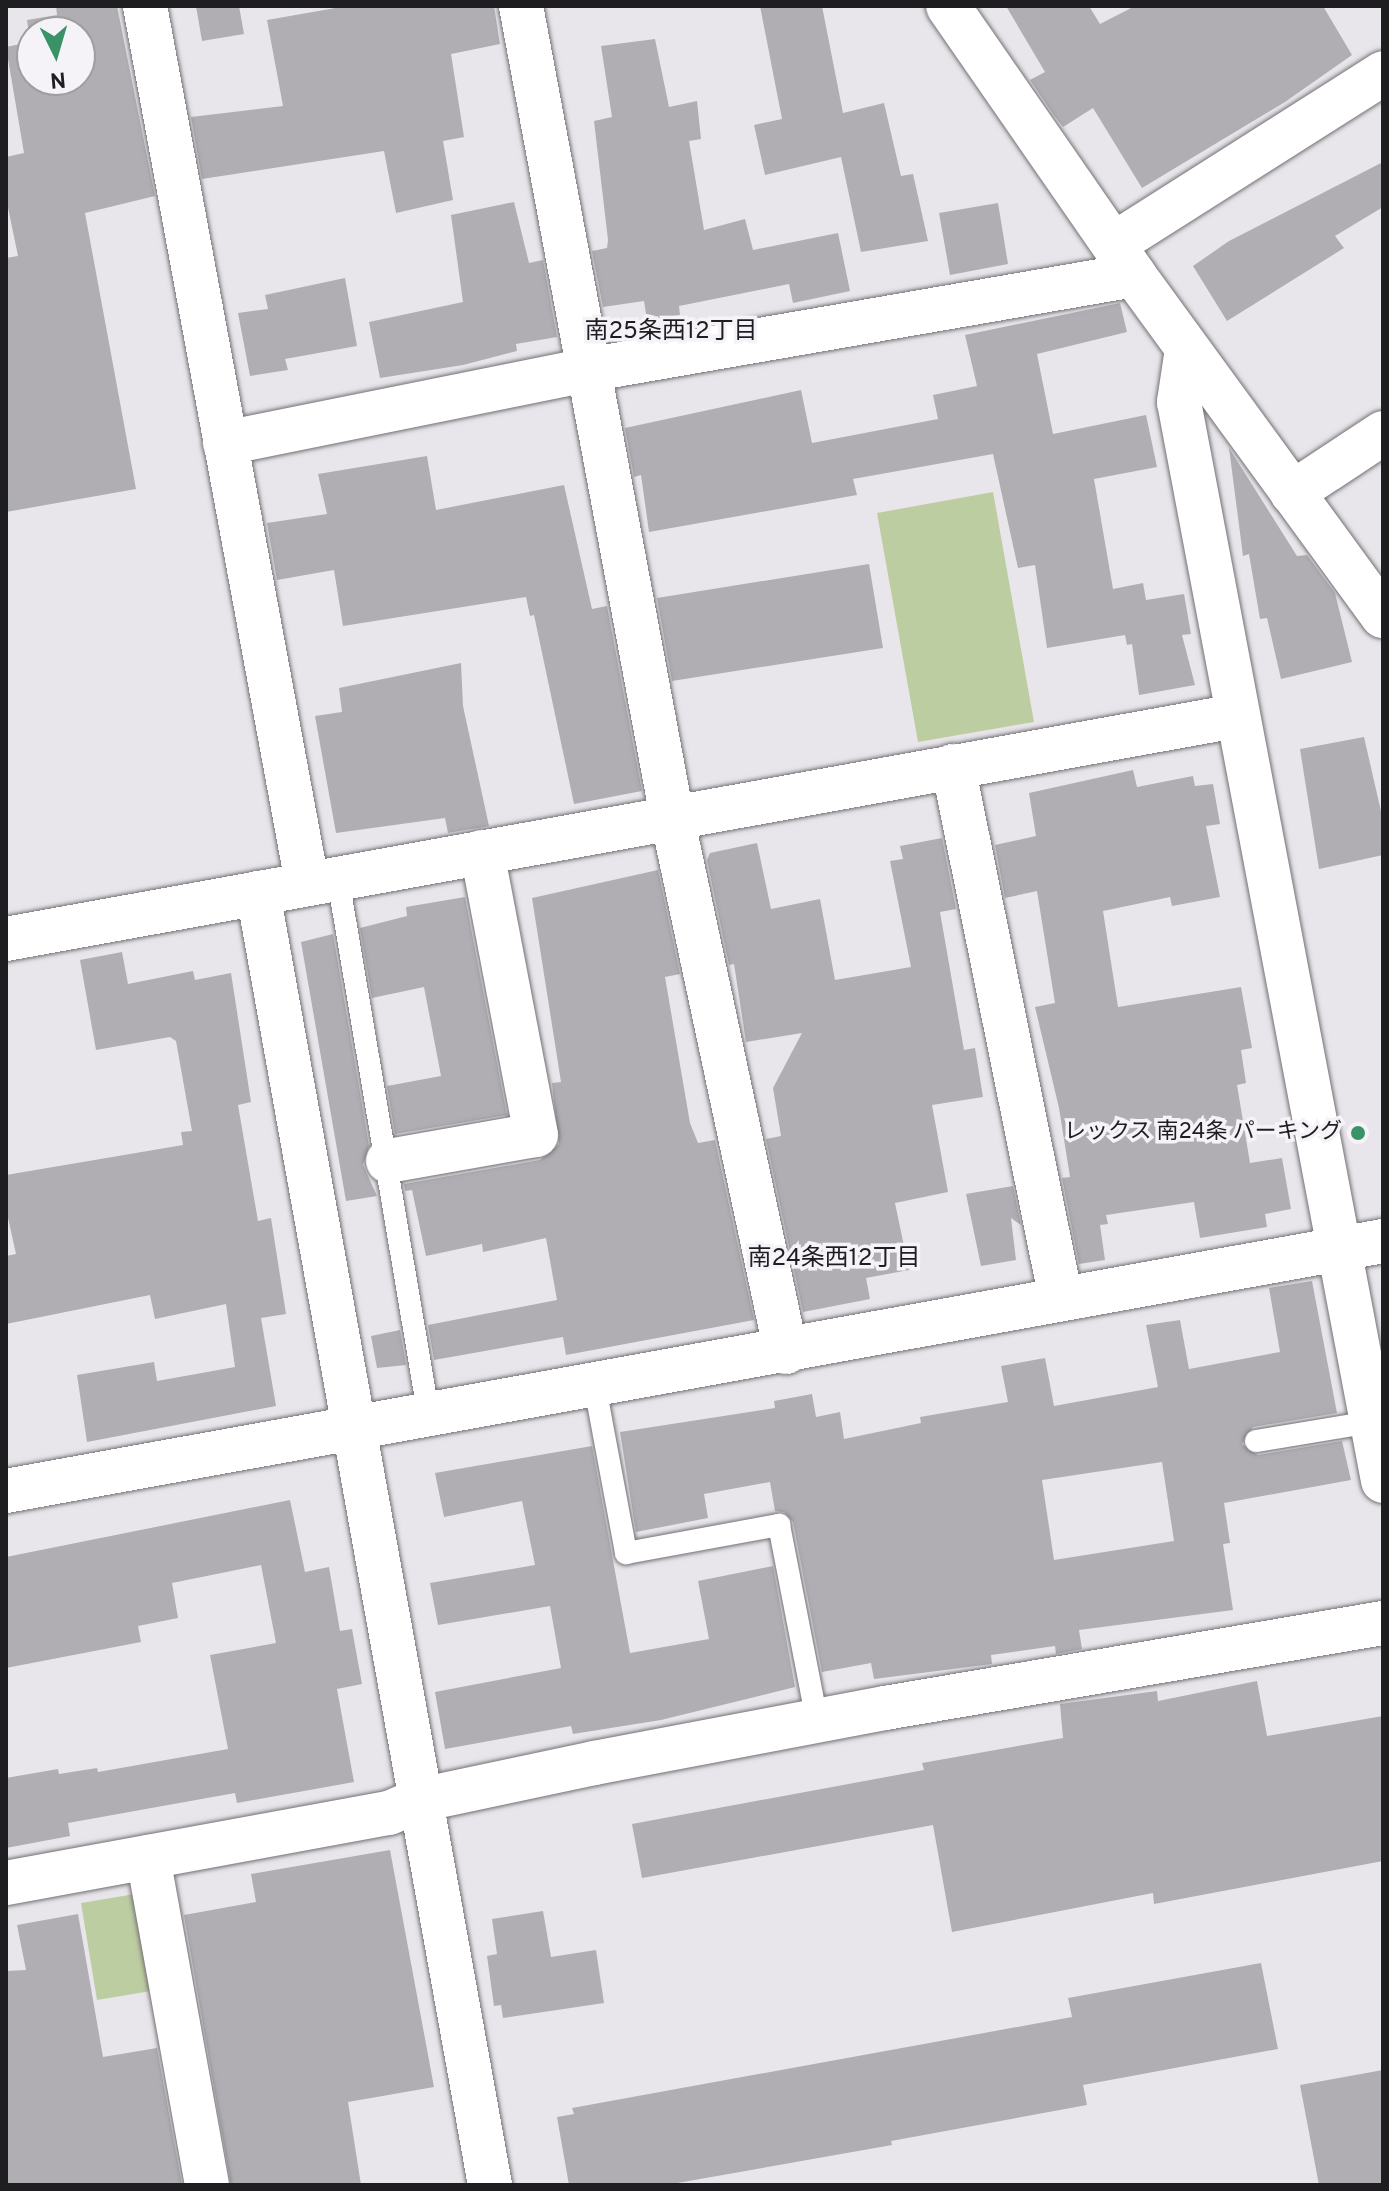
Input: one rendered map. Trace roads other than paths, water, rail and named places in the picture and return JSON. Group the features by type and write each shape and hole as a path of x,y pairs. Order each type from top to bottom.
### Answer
{"street":[{"path":"145,6 225,443 323,881"},
{"path":"521,6 672,817 786,1352"},
{"path":"952,7 1124,260 1383,616"},
{"path":"225,443 1124,260 1383,73"},
{"path":"1187,349 1179,402 1235,716 1383,1481"},
{"path":"1292,493 1383,433"},
{"path":"6,939 1235,716"},
{"path":"953,766 1061,1299"},
{"path":"388,1161 536,1135 482,852"},
{"path":"258,893 352,1432 490,2185"},
{"path":"6,1491 352,1432 1383,1241"},
{"path":"6,1883 389,1813 420,1800 817,1721 1383,1623"},
{"path":"148,1857 207,2185"}],"lane":[{"path":"323,881 388,1161 429,1417"},
{"path":"595,1387 626,1553 779,1525 817,1721"},
{"path":"1256,1441 1371,1422"}],"place":[{"name":"レックス 南24条 パーキング","path":"1358,1133"}],"district":[{"name":"南25条西12丁目","path":"671,333"},
{"name":"南24条西12丁目","path":"834,1260"}]}
